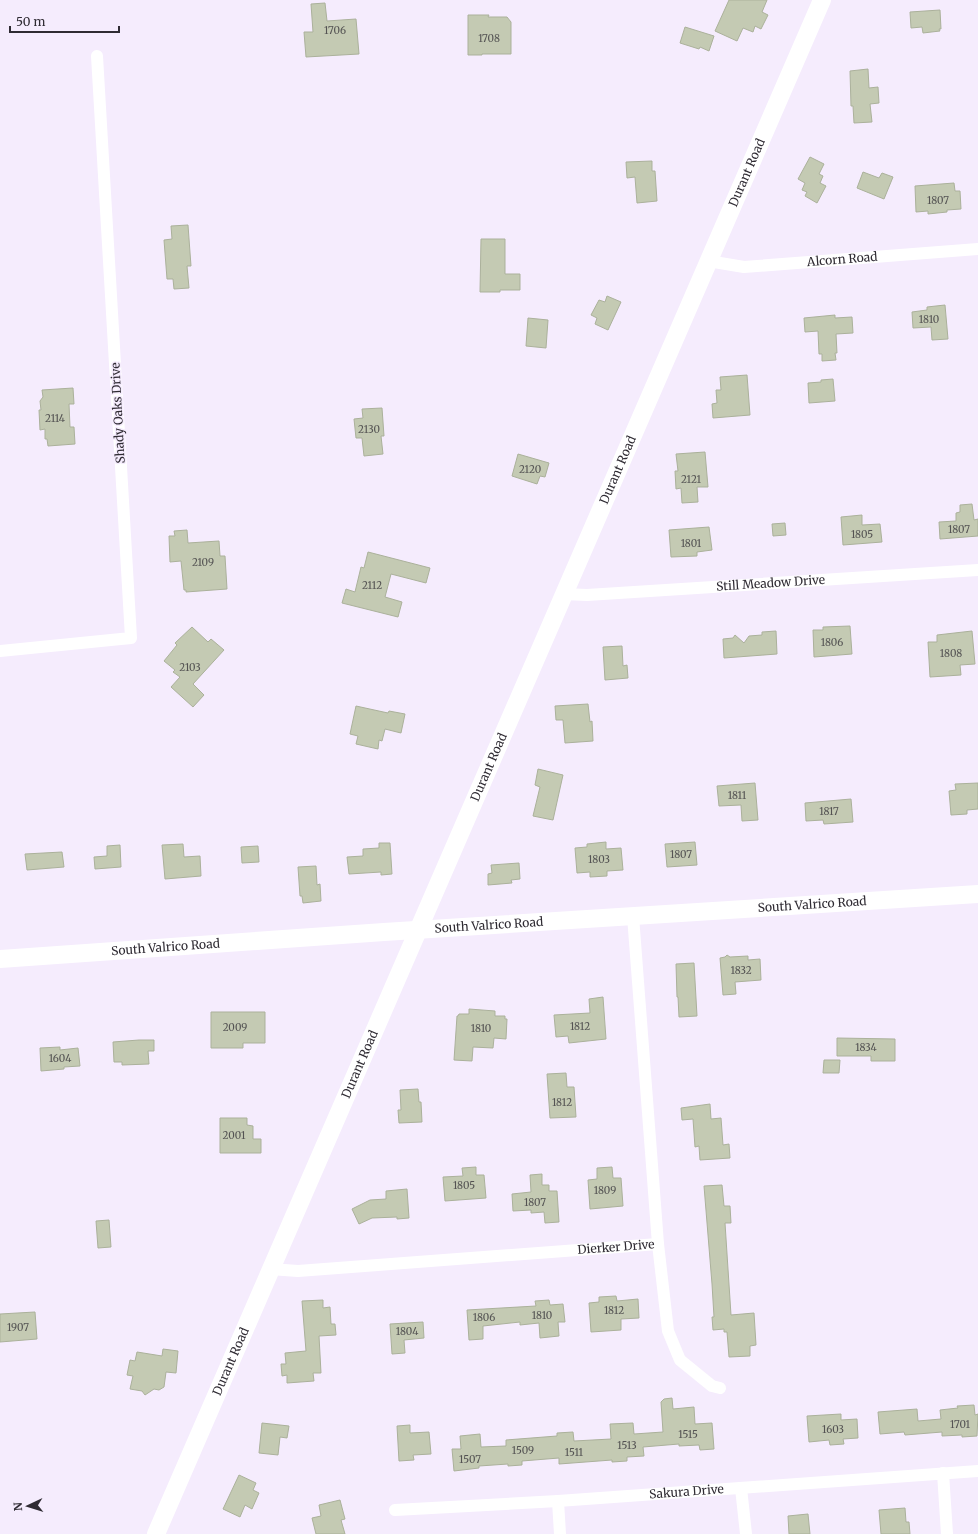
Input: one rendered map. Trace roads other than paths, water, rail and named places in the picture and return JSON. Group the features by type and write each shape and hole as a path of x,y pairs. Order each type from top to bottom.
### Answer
{"street":[{"name":"Durant Road","path":"156,1534 822,0"},
{"name":"Shady Oaks Drive","path":"0,651 131,638 96,56"},
{"name":"Alcorn Road","path":"708,261 744,267 978,249"},
{"name":"Still Meadow Drive","path":"563,594 587,595 978,570"},
{"name":"South Valrico Road","path":"0,959 384,932 978,894"},
{"name":"Dierker Drive","path":"270,1269 298,1271 658,1244 633,916"},
{"path":"658,1244 668,1331 680,1360 712,1386 720,1388"},
{"name":"Sakura Drive","path":"395,1510 558,1501 978,1471"},
{"path":"943,1474 947,1534"},
{"path":"741,1488 746,1534"},
{"path":"558,1501 560,1534"}]}
